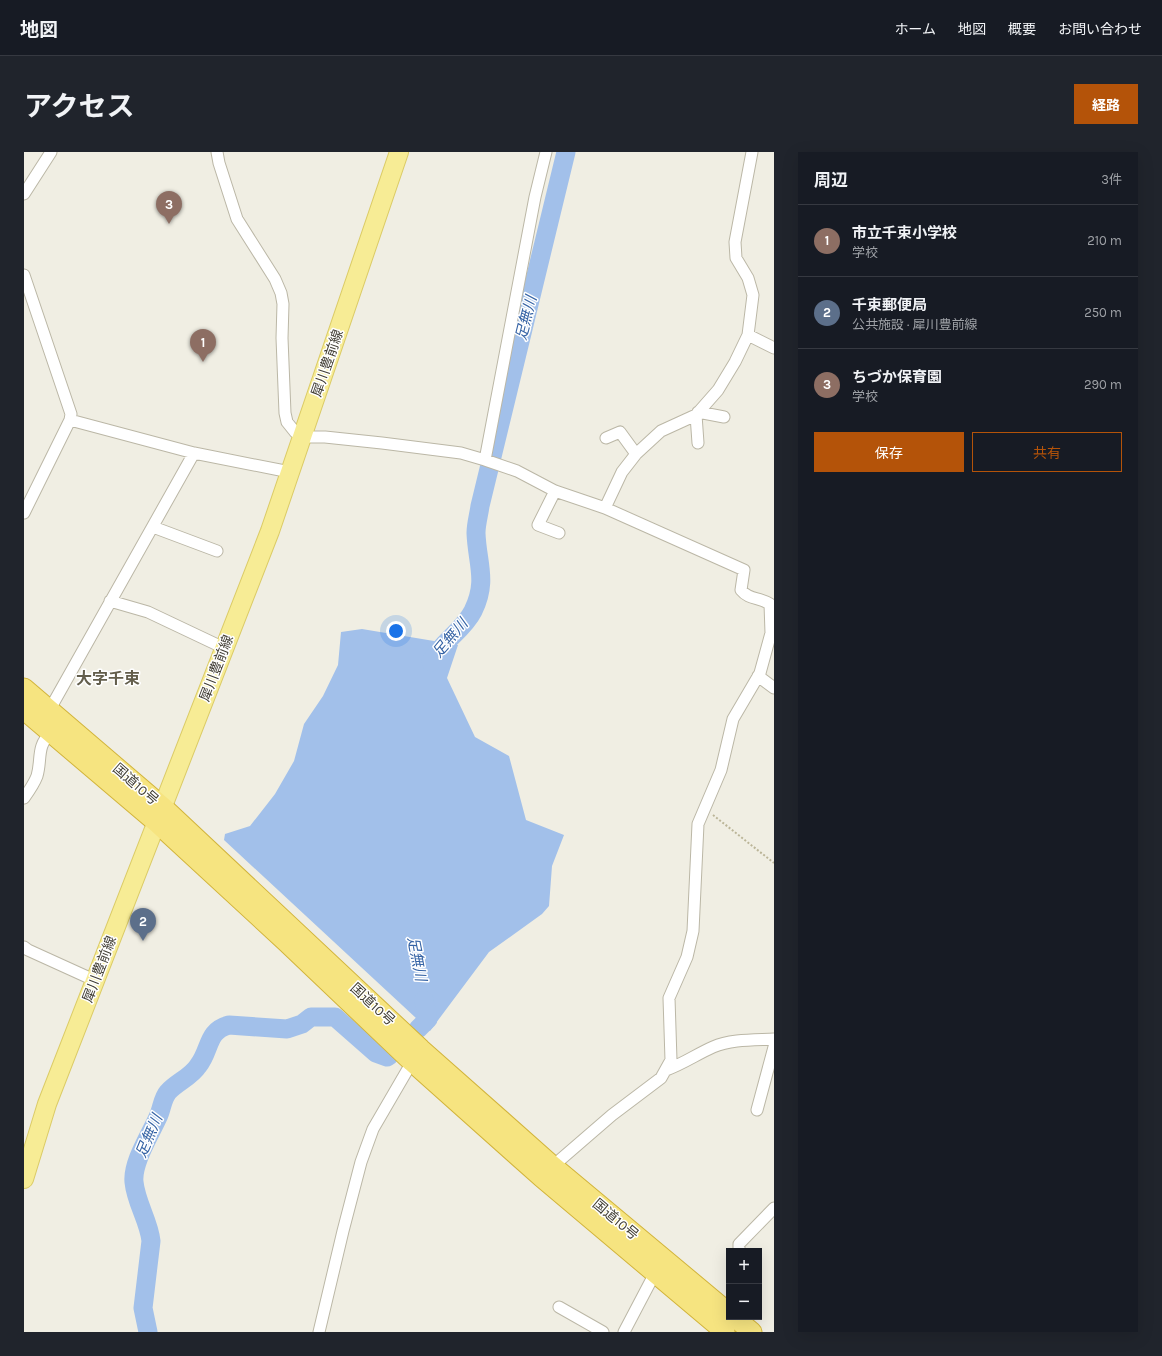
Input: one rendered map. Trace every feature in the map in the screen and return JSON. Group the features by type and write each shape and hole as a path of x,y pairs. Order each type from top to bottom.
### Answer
{"highway":[{"name":"国道10号","path":"24,688 50,709 160,815 286,942 412,1062 541,1178 655,1273 726,1321 752,1332"},
{"name":"国道10号","path":"24,710 51,733 160,815 726,1321"}],"main road":[{"name":"犀川豊前線","path":"25,1174 47,1104 94,980 160,815 270,531 399,152"}],"street":[{"path":"24,194 52,152"},
{"path":"207,152 218,157 237,219 281,292 283,304 282,338 285,413 286,422 295,432 302,437 325,437 461,453 485,460 517,472 555,491 605,508 744,570 741,590 745,596 766,601 770,604 771,632 760,673 733,720 721,770 698,824 693,931 687,957 669,998 671,1060 661,1078 612,1115 553,1166"},
{"path":"485,460 535,197 546,152"},
{"path":"605,508 622,472 636,454 662,432 697,413 718,390 735,362 748,335 753,295 748,278 736,258 735,242 752,152"},
{"path":"24,275 70,411 70,420 24,513"},
{"path":"748,335 774,348"},
{"path":"697,413 724,417"},
{"path":"697,413 698,444"},
{"path":"70,420 194,453 290,472"},
{"path":"606,438 620,432 636,454"},
{"path":"24,798 32,788 37,776 41,747 44,739 51,733 50,709 194,453"},
{"path":"555,491 538,526 559,534"},
{"path":"153,527 217,551"},
{"path":"110,601 148,612 224,648"},
{"path":"758,676 774,688"},
{"path":"24,947 94,980"},
{"path":"666,1070 680,1065 714,1046 735,1041 774,1039"},
{"path":"757,1110 774,1047"},
{"path":"319,1332 342,1231 361,1162 373,1129 412,1062"},
{"path":"739,1248 739,1244 774,1208"},
{"path":"624,1332 655,1273"},
{"path":"559,1307 603,1332"}],"path":[{"path":"704,808 774,863"}],"water":[{"path":"362,629 458,645 447,678 475,737 509,756 526,820 564,835 552,866 549,906 542,914 489,952 430,1031 224,840 225,834 250,826 275,794 294,761 304,724 323,696 338,665 341,632"}],"waterway":[{"name":"足無川","path":"431,662 440,648 464,625 469,618 480,590 481,581 476,533 480,506 566,152"},
{"name":"足無川","path":"418,1029 428,1019 424,1000"},
{"name":"足無川","path":"148,1332 143,1308 151,1241 148,1226 135,1190 134,1174 142,1149 159,1114 166,1095 172,1088 195,1070 202,1060 216,1032 229,1025 287,1029 302,1024 311,1017 335,1017 376,1053 387,1057 390,1055"}],"place":[{"name":"ちづか保育園","path":"169,224"},
{"name":"市立千束小学校","path":"203,362"},
{"name":"千束郵便局","path":"143,941"}],"district":[{"name":"大字千束","path":"108,678"}]}
